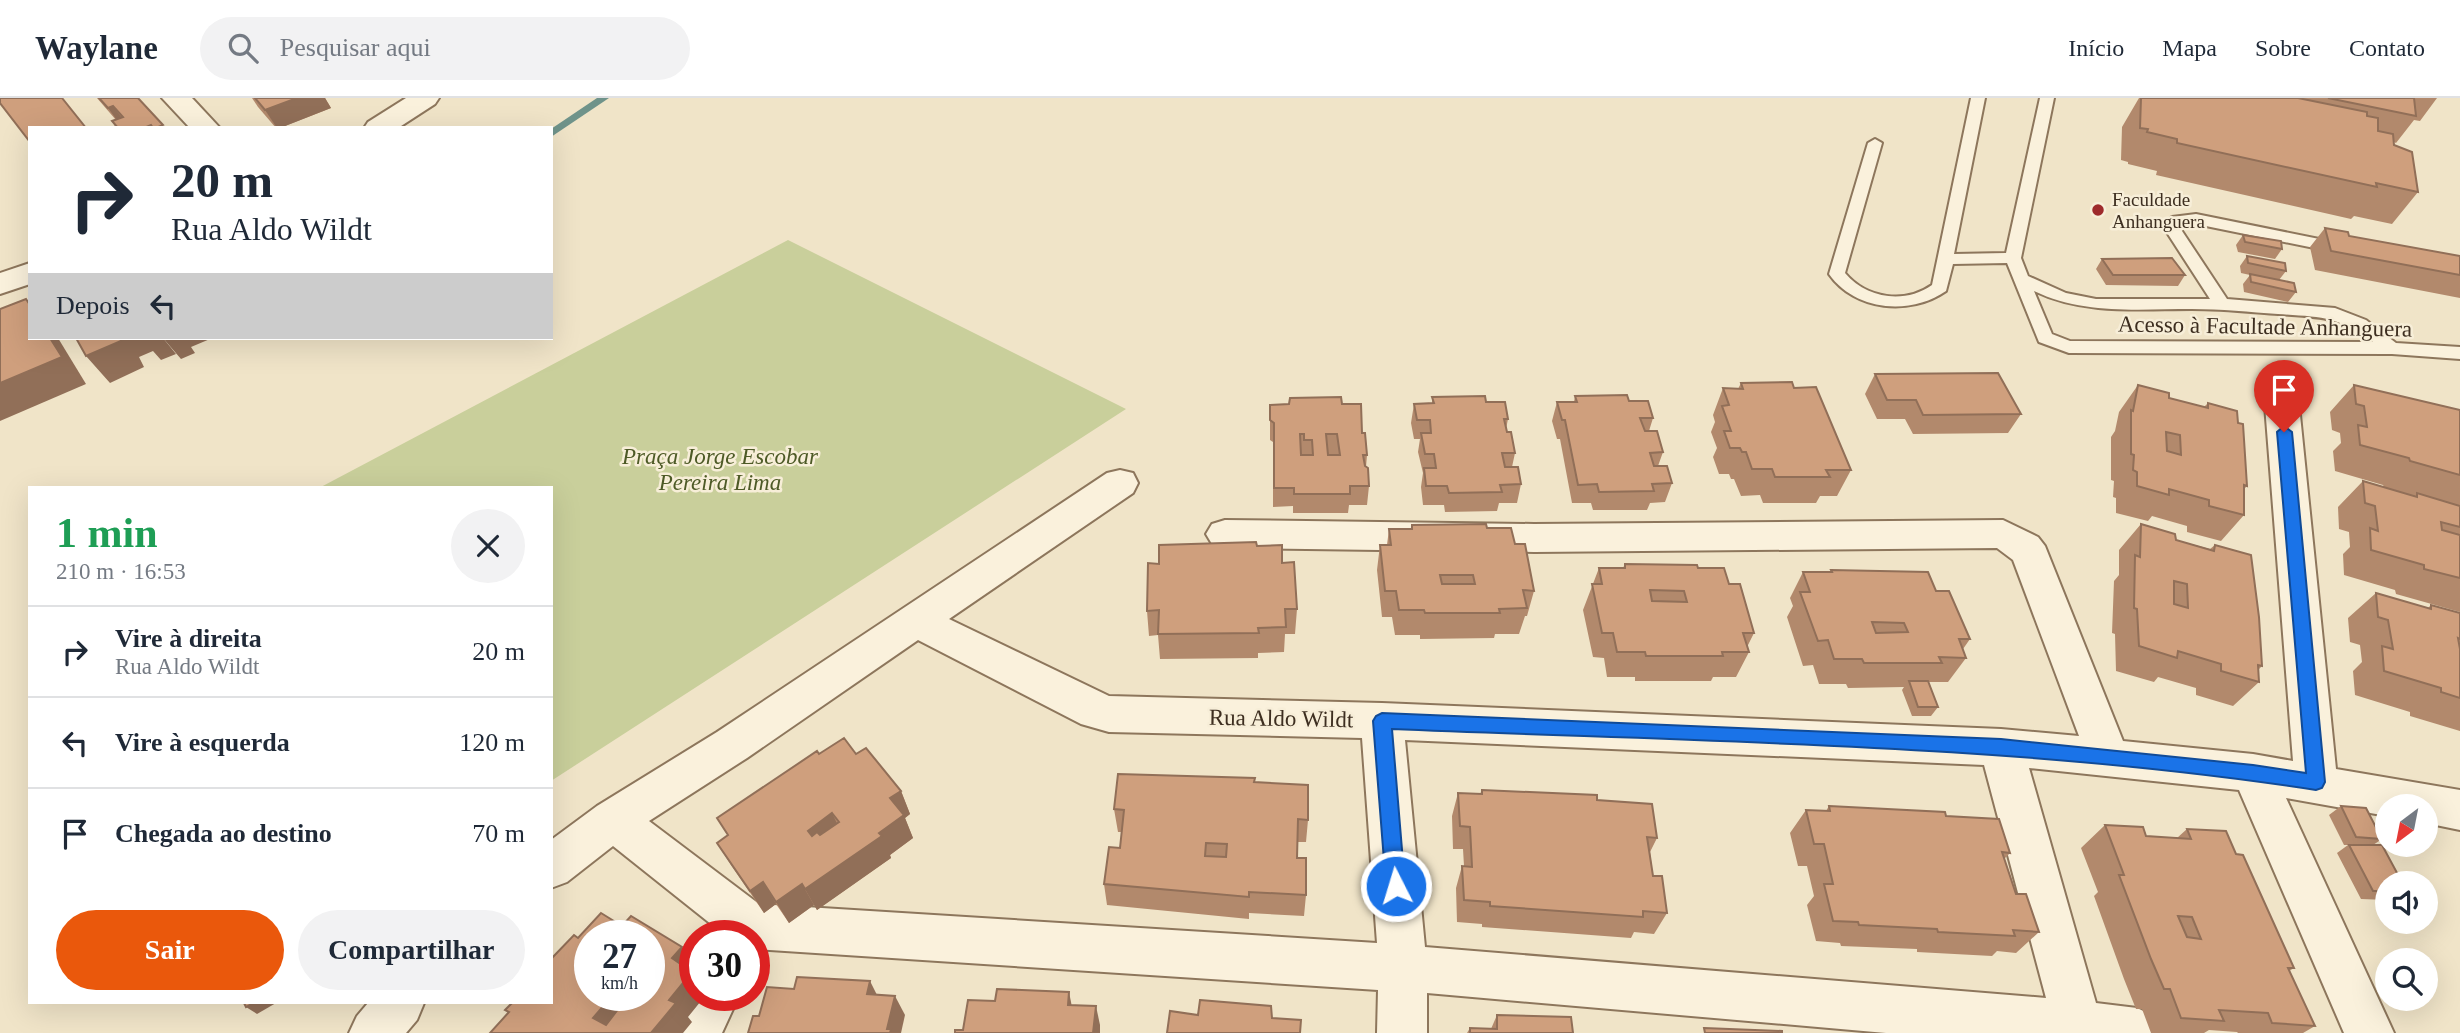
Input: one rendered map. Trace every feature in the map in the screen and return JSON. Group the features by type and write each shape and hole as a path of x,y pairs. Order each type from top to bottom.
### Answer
{"street":[{"path":"176,98 206,115"},
{"path":"381,126 425,98"},
{"path":"0,284 28,274"},
{"path":"2282,405 2316,782"},
{"path":"553,865 613,820 732,745 1120,483"},
{"path":"1225,534 1534,538 2003,534 2025,547 2031,556 2108,758"},
{"name":"Rua Aldo Wildt","path":"916,621 1102,713 1382,721 2001,747 2253,773 2316,782 2460,810"},
{"path":"1382,721 1403,968 1402,1033"},
{"path":"2001,747 2079,1029"},
{"path":"2253,773 2369,1033"},
{"path":"613,820 734,920"},
{"path":"770,932 1403,968 2137,1033"},
{"path":"374,1033 399,1004"},
{"path":"696,1033 707,1011"}],"lane":[{"path":"1875,143 1837,274 1844,286 1860,294 1888,301 1920,300 1940,287 1978,98"},
{"path":"2047,98 2013,258 2022,279 2062,298 2096,304 2222,304 2335,313 2360,324 2392,348"},
{"path":"2222,304 2174,231 2173,224 2177,220 2196,219 2357,251"},
{"path":"1944,258 2013,258"},
{"name":"Acesso à Facultade Anhanguera","path":"2022,279 2045,338 2069,347 2392,348 2460,353"}],"green space":[{"name":"Praça Jorge Escobar Pereira Lima","path":"788,240 1126,409 553,780 553,486 323,486"}],"building":[{"path":"0,98 62,98 84,126 28,126 28,139 0,103"},
{"path":"99,98 138,98 163,125 116,126 112,121 123,117 113,106 108,108"},
{"path":"255,98 297,98 265,110"},
{"path":"2141,98 2298,98 2367,112 2367,116 2378,118 2378,131 2393,134 2394,145 2412,152 2418,192 2376,183 2377,187 2177,143 2177,139 2140,128"},
{"path":"2328,98 2414,98 2416,116"},
{"path":"2325,228 2348,232 2349,236 2460,256 2460,275 2331,251"},
{"path":"2243,235 2281,241 2282,249 2245,242"},
{"path":"2247,256 2285,263 2286,271 2248,263"},
{"path":"2172,258 2185,275 2113,275 2102,259"},
{"path":"2250,274 2294,283 2296,292 2251,282"},
{"path":"26,299 28,340 51,340 62,357 0,383 0,309"},
{"path":"77,340 121,340 121,341 86,356"},
{"path":"1998,373 2021,414 1923,415 1916,400 1887,400 1875,374"},
{"path":"1792,382 1794,388 1816,387 1851,470 1826,470 1830,477 1775,477 1772,469 1752,469 1746,452 1742,452 1740,448 1730,448 1724,431 1731,431 1722,406 1729,405 1723,388 1743,389 1741,383"},
{"path":"2138,385 2169,393 2169,398 2208,408 2208,403 2237,411 2238,423 2243,424 2247,486 2244,485 2244,515 2209,506 2209,500 2169,489 2169,495 2137,486 2137,472 2133,470 2134,455 2131,454 2131,410 2133,411","holes":["2166,432 2180,435 2181,455 2167,451"]},
{"path":"2354,385 2460,410 2460,475 2360,445 2358,425 2367,427 2364,406 2356,404"},
{"path":"1627,395 1629,401 1648,401 1653,418 1640,418 1645,431 1657,431 1663,452 1650,453 1654,466 1667,466 1672,483 1652,484 1654,491 1599,492 1597,484 1578,485 1565,420 1562,420 1557,402 1577,402 1575,396"},
{"path":"1485,396 1486,402 1505,402 1508,419 1504,419 1507,432 1511,432 1515,453 1502,453 1505,467 1518,467 1521,484 1500,485 1502,492 1449,493 1447,486 1426,486 1424,468 1436,468 1434,454 1425,454 1421,433 1431,433 1430,420 1417,420 1414,404 1434,403 1432,397"},
{"path":"1341,397 1342,404 1361,404 1362,433 1365,433 1367,455 1363,455 1368,468 1369,486 1350,486 1350,494 1294,494 1294,488 1274,488 1274,423 1270,420 1270,405 1289,404 1290,398","holes":["1300,434 1304,434 1304,440 1312,440 1313,455 1301,455","1326,434 1337,434 1340,455 1328,455"]},
{"path":"2363,481 2460,506 2460,527 2441,522 2442,530 2460,535 2460,578 2424,569 2424,565 2371,550 2370,528 2378,531 2375,506 2365,503"},
{"path":"1486,524 1487,528 1511,528 1515,544 1525,544 1534,591 1523,590 1527,608 1499,609 1500,613 1425,613 1424,610 1399,610 1396,591 1385,591 1380,545 1391,545 1389,529 1412,529 1412,525","holes":["1440,575 1473,575 1475,584 1442,584"]},
{"path":"2141,524 2175,534 2176,540 2214,551 2215,545 2251,555 2259,617 2262,666 2258,665 2259,682 2221,671 2221,664 2178,651 2177,658 2139,646 2137,609 2134,608 2135,555 2140,557","holes":["2174,581 2187,584 2188,608 2174,604"]},
{"path":"1256,542 1257,546 1282,545 1282,563 1294,562 1297,609 1285,609 1286,627 1258,628 1259,633 1158,634 1159,610 1147,611 1148,563 1159,564 1159,545"},
{"path":"1625,564 1724,568 1729,584 1740,584 1754,633 1743,633 1749,652 1722,652 1723,656 1646,656 1645,652 1617,652 1613,633 1602,633 1592,584 1602,584 1599,568 1625,568","holes":["1650,590 1684,591 1687,602 1652,601"]},
{"path":"1831,570 1928,572 1936,591 1949,591 1970,639 1959,639 1966,658 1939,657 1942,663 1864,663 1862,659 1834,659 1828,640 1818,641 1800,592 1810,592 1803,572 1832,572","holes":["1872,622 1904,623 1908,632 1876,633"]},
{"path":"2376,593 2431,609 2431,605 2460,613 2460,698 2441,692 2441,688 2384,671 2382,646 2393,649 2388,620 2378,617"},
{"path":"1909,681 1928,681 1938,707 1918,707"},
{"path":"844,738 856,754 866,748 901,791 890,798 904,815 879,833 882,836 805,889 802,884 776,902 763,882 750,891 717,843 728,835 717,818 817,751 819,754","holes":["832,813 839,822 820,835 817,832 812,836 808,831"]},
{"path":"1118,774 1255,778 1254,782 1308,785 1308,820 1298,819 1297,858 1306,858 1306,895 1249,892 1249,897 1104,884 1109,847 1120,848 1124,810 1114,809","holes":["1206,843 1227,844 1226,857 1205,856"]},
{"path":"1482,790 1597,795 1597,800 1652,804 1657,838 1647,837 1653,876 1662,876 1667,913 1643,911 1643,917 1490,906 1490,902 1464,900 1462,866 1472,867 1470,827 1460,826 1458,793 1482,794"},
{"path":"1829,806 1945,812 1946,816 1999,819 2010,853 2002,852 2016,894 2026,894 2039,932 2013,930 2015,936 1938,932 1937,929 1833,921 1824,884 1833,884 1824,844 1814,844 1806,810 1830,811"},
{"path":"2341,806 2366,808 2375,825 2375,838 2356,837"},
{"path":"2105,825 2143,827 2146,836 2191,839 2187,829 2226,831 2236,854 2243,855 2294,968 2288,968 2315,1026 2272,1023 2268,1013 2219,1010 2224,1021 2181,1018 2170,989 2164,989 2151,959 2119,875 2124,875","holes":["2178,916 2192,917 2201,939 2187,937"]},
{"path":"2349,845 2375,845 2375,858 2389,858 2396,871 2375,871 2373,891"},
{"path":"601,913 612,920 595,920"},
{"path":"574,935 574,1011 599,1011 593,1018 606,1025 617,1011 665,1011 665,937 679,945 679,950 672,958 679,963 679,988 669,1000 676,1003 651,1033 490,1033 509,1012 505,1010 511,1004 553,1004 553,957"},
{"path":"797,977 870,981 867,994 895,996 887,1029 891,1029 890,1033 748,1033 753,1016 759,1016 760,1011 770,1011 770,987 794,989"},
{"path":"997,989 1069,992 1068,1005 1096,1006 1093,1033 955,1033 955,1030 963,1030 968,1000 995,1001"},
{"path":"1200,1000 1271,1006 1272,1018 1301,1020 1300,1033 1167,1033 1170,1011 1198,1015"},
{"path":"1497,1015 1571,1017 1573,1033 1470,1033 1470,1028 1497,1029"},
{"path":"1704,1028 1782,1031 1782,1033 1705,1033"}],"waterway":[{"path":"553,133 604,98"}],"place":[{"name":"Faculdade Anhanguera","path":"2098,210"}],"route":[{"path":"1396,886 1382,721 2001,747 2316,782 2284,432"}]}
